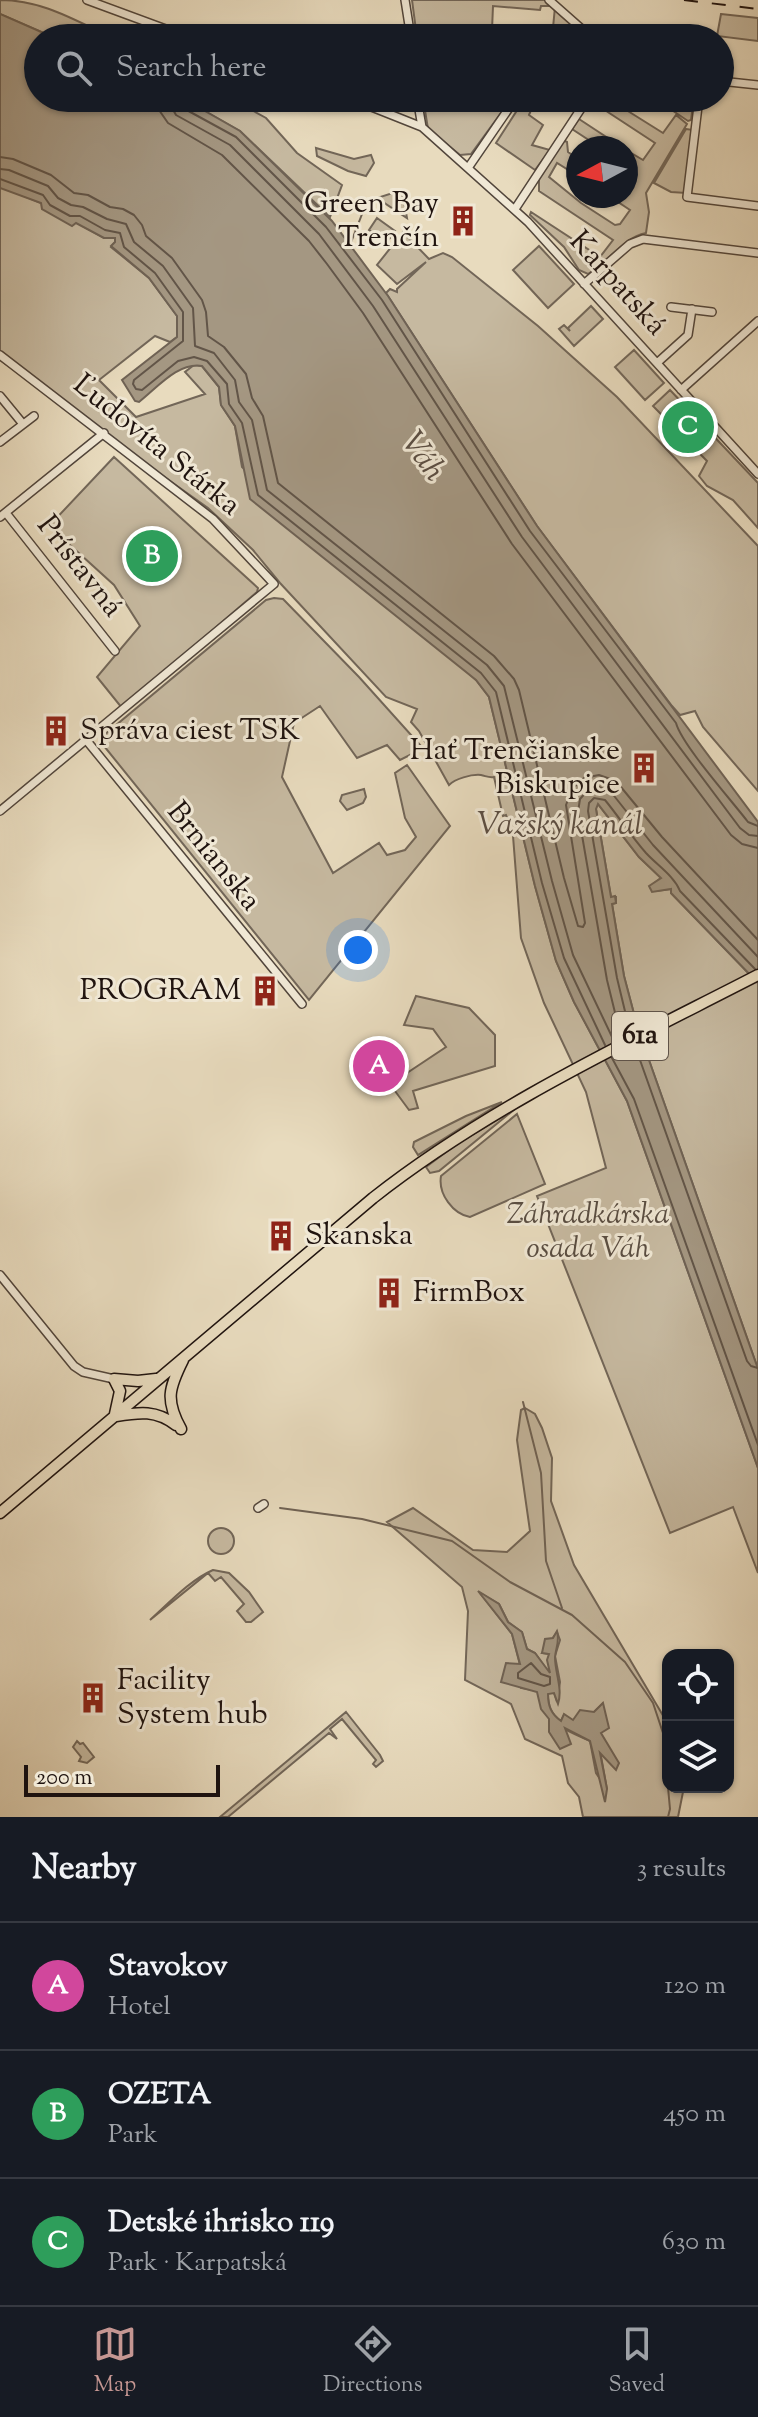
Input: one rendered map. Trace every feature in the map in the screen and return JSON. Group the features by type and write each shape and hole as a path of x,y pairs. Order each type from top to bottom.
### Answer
{"main road":[{"name":"61a","path":"0,1513 401,1176 521,1098 758,975"},
{"path":"114,1379 120,1391 114,1416 150,1412 168,1419 181,1429 171,1408 170,1397 174,1379 185,1357"},
{"path":"114,1379 158,1379"}],"street":[{"path":"87,0 152,24"},
{"path":"405,0 409,24"},
{"path":"549,0 576,24"},
{"path":"734,82 758,85"},
{"path":"384,112 422,127"},
{"path":"419,112 422,127"},
{"path":"468,168 506,112"},
{"path":"515,209 579,112"},
{"path":"697,112 687,197 758,206"},
{"name":"Karpatská","path":"422,127 515,209 758,474"},
{"path":"584,284 630,244 643,239 758,253"},
{"name":"Karpatská","path":"671,307 712,312"},
{"name":"Karpatská","path":"657,363 688,335 692,309"},
{"path":"681,390 757,325"},
{"name":"Ľudovíta Stárka","path":"0,355 213,519 274,584 87,741"},
{"path":"0,369 9,362"},
{"path":"0,396 23,424"},
{"path":"0,442 34,416"},
{"name":"Prístavná","path":"104,433 3,515 115,651"},
{"path":"0,811 87,741"},
{"name":"Brnianska","path":"87,741 302,1004"},
{"path":"0,1275 74,1366 83,1372 114,1379"}],"green space":[{"path":"0,0 16,1 45,8 83,24 24,24 0,14"},
{"path":"412,0 554,0 551,6 541,6 540,10 493,6 492,24 415,24"},
{"path":"555,7 575,24 553,24"},
{"path":"721,14 758,18 758,41 734,38 734,24 719,24"},
{"path":"207,112 255,112 266,118 297,153 342,185 330,217 240,131"},
{"path":"425,112 502,112 471,154 460,155 428,129"},
{"path":"516,112 530,112 529,115 543,125 532,145 550,150 535,170 496,143"},
{"path":"608,112 629,112 663,133 676,115 687,124 646,193 649,212 646,233 630,240 588,274 579,270 564,247 530,215 531,212 600,257 613,240 539,191 539,176 563,140 566,142 566,169 557,163 549,177 566,191 566,208 589,208 615,225 620,224 630,210 627,208 638,208 638,157 643,160 655,143"},
{"path":"675,112 692,112 688,121"},
{"path":"579,119 605,136 583,136 572,129"},
{"path":"686,129 693,130 686,193 671,192 654,183"},
{"path":"316,148 354,159 371,155 374,163 366,176 317,156"},
{"name":"Záhradkárska osada Váh","path":"2,187 41,203 104,238 115,237 116,241 111,247 149,278 177,316 177,337 170,342 155,336 99,380 136,417 205,394 185,372 194,365 202,366 219,387 221,405 235,426 242,467 476,680 489,697 556,961 574,1002 627,1101 758,1468 758,1573 733,1507 670,1533 537,1196 606,1168 586,1092 544,1003 521,938 513,836 506,815 503,816 494,777 473,775 449,785 411,722 417,709 386,697 253,550 208,508 0,360"},
{"path":"402,190 407,218 377,198"},
{"path":"377,218 395,231 387,242 369,230"},
{"path":"403,232 429,259 443,253 452,257 538,326 617,397 758,546 758,791 703,727 695,711 680,715 672,706 537,526 386,293 390,289 397,292 426,262 397,284 377,265"},
{"path":"539,246 574,284 548,308 513,270"},
{"path":"591,306 603,319 574,346 559,329 564,325 570,331 568,328"},
{"path":"634,350 664,383 645,400 615,367"},
{"path":"670,390 758,483 758,528 733,500 707,486 699,476 707,461 653,406"},
{"path":"114,457 258,588 122,708 97,677 140,626 114,585 49,526"},
{"path":"283,599 421,746 420,750 400,760 387,745 357,758 320,706 294,723 282,777 333,873 379,843 387,855 405,850 416,837 405,818 395,773 407,765 450,826 309,1000 104,746 103,736 266,600"},
{"path":"364,789 366,797 363,803 347,810 340,801 342,795"},
{"path":"597,803 639,857 661,878 653,884 656,891 671,889 671,893 758,983 758,1369 638,1029 624,976 612,904 616,903 616,897 611,897"},
{"path":"416,996 469,1008 495,1035 495,1066 413,1091 418,1108 409,1110 395,1091 395,1081 446,1047 433,1029 404,1025"},
{"path":"502,1102 418,1155 413,1147 414,1142"},
{"path":"515,1109 439,1171 430,1173 426,1167"},
{"path":"517,1114 545,1184 470,1217 458,1212 444,1196 441,1176"},
{"path":"525,1408 535,1414 552,1458 551,1501 574,1565 662,1714 662,1793 683,1793 678,1817 583,1817 579,1797 568,1783 562,1756 525,1739 511,1704 465,1680 468,1611 462,1587 387,1522 413,1508 473,1550 507,1552 530,1531 517,1440 521,1410","holes":["480,1593 499,1604 508,1622 522,1632 527,1649 535,1653 551,1676 549,1654 542,1653 557,1632 560,1640 555,1656 560,1682 557,1702 554,1693 548,1693 551,1709 561,1721 564,1715 573,1721 594,1712 602,1704 600,1751 607,1789 596,1773 590,1741 556,1724 545,1711 538,1691 521,1688 520,1665 512,1634"]},
{"path":"221,1528 230,1532 234,1541 230,1550 221,1554 212,1550 208,1541 212,1532"},
{"path":"213,1570 229,1573 249,1592 263,1612 251,1622 246,1622 237,1611 244,1604 221,1577 215,1581 208,1573 150,1620 188,1586 204,1574"},
{"path":"346,1712 380,1755 383,1761 376,1767 373,1764 376,1760 342,1719 330,1729 337,1739 329,1733 228,1817 220,1817"},
{"path":"77,1741 83,1743 94,1757 87,1763 79,1761 81,1757 73,1747"}],"water":[{"path":"0,14 24,24 24,112 207,112 240,131 332,221 388,296 537,526 758,822 758,983 671,893 671,889 652,892 649,886 661,878 639,857 598,804 596,809 611,897 615,896 616,903 612,904 624,976 638,1029 758,1369 758,1468 627,1101 574,1002 556,961 489,697 476,680 250,499 235,426 221,405 219,387 202,366 176,372 139,402 135,401 122,380 177,337 177,316 149,278 111,246 115,238 104,238 76,223 72,226 42,209 41,203 0,188"},
{"path":"478,1591 499,1604 508,1622 522,1632 527,1649 535,1653 550,1673 549,1654 542,1653 545,1639 553,1638 557,1631 558,1704 554,1693 548,1694 551,1709 561,1721 564,1714 573,1720 580,1710 594,1712 603,1703 609,1728 601,1733 619,1763 616,1770 600,1753 607,1789 605,1802 590,1741 565,1728 571,1744 560,1749 549,1732 549,1719 541,1709 537,1692 501,1682 506,1663 520,1664 512,1634"}],"waterway":[{"path":"350,245 364,209"},
{"path":"523,1402 541,1473 546,1561 562,1608"},
{"path":"280,1508 362,1519 452,1541 510,1582 572,1615 625,1662 653,1703 663,1733 670,1809 668,1817"}],"railway":[{"path":"684,0 758,9"}],"place":[{"name":"Green Bay Trenčín","path":"463,221"},
{"name":"Detské ihrisko 119","path":"688,427"},
{"name":"OZETA","path":"152,556"},
{"name":"Správa ciest TSK","path":"56,731"},
{"name":"Hať Trenčianske Biskupice","path":"644,768"},
{"name":"PROGRAM","path":"265,991"},
{"name":"Stavokov","path":"379,1066"},
{"name":"Skanska","path":"281,1236"},
{"name":"FirmBox","path":"389,1293"},
{"name":"Facility System hub","path":"93,1698"}],"water label":[{"name":"Váh","path":"422,457"},
{"name":"Važský kanál","path":"560,826"}]}
